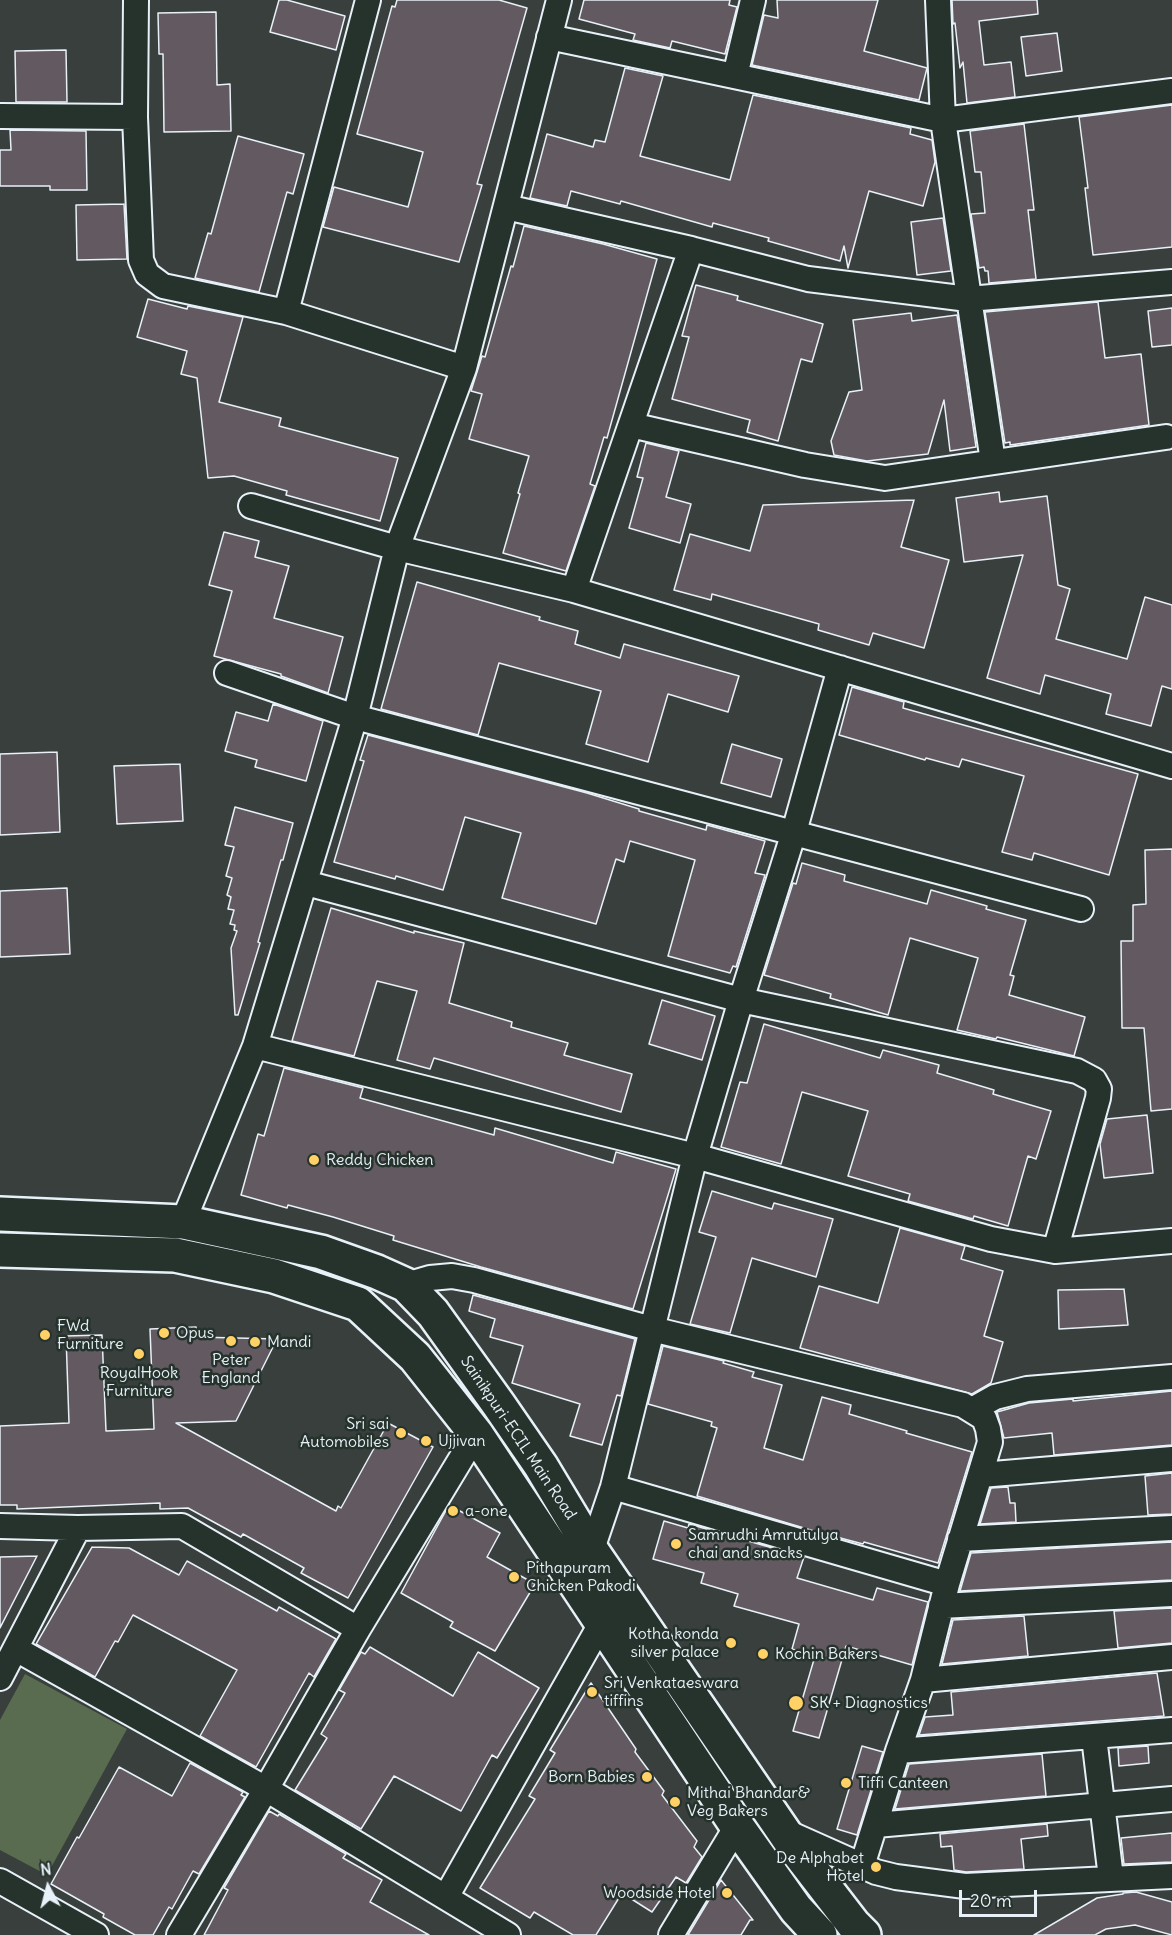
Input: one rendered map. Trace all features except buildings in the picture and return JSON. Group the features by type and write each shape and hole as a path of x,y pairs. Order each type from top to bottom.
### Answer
{"main road":[{"name":"Sainikpuri-ECIL Main Road","path":"0,1214 183,1222 321,1252 377,1272 406,1286 433,1313 499,1405 541,1466 592,1551 784,1831 847,1916 864,1935"},
{"name":"Sainikpuri-ECIL Main Road","path":"0,1250 175,1255 274,1276 358,1304 415,1357 476,1434 736,1826 796,1909 820,1935"}],"street":[{"path":"136,0 135,117 141,260 147,274 163,286 286,312 464,368"},
{"path":"286,312 368,0"},
{"path":"183,1222 255,1046 306,883 355,717 397,548 464,368 559,0"},
{"path":"735,76 753,0"},
{"path":"938,0 942,120 993,462"},
{"path":"549,37 942,120 1172,91"},
{"path":"0,116 135,117"},
{"path":"506,207 691,249 808,279 968,299 1172,282"},
{"path":"574,590 691,249"},
{"path":"631,424 805,465 885,478 1166,437"},
{"path":"251,506 397,548 574,590 1172,766"},
{"path":"577,1586 592,1551 613,1487 695,1156 794,832 840,668"},
{"path":"227,673 355,717 1081,909"},
{"path":"306,883 741,1000 1077,1071 1094,1080 1099,1089 1098,1098 1055,1251"},
{"path":"255,1046 695,1156 992,1239 1055,1251 1172,1241"},
{"path":"406,1286 430,1278 452,1276 474,1280 652,1329 963,1405 984,1418 990,1442 944,1595 923,1680 898,1750 862,1866"},
{"path":"972,1410 995,1397 1027,1389 1172,1377"},
{"path":"179,1935 358,1629 476,1434"},
{"path":"981,1475 1172,1459"},
{"path":"613,1487 944,1595 1172,1594"},
{"path":"0,1526 78,1528 182,1526 358,1629"},
{"path":"0,1678 78,1528"},
{"path":"960,1539 1172,1528"},
{"path":"446,1897 602,1622"},
{"path":"16,1649 266,1789 508,1935"},
{"path":"923,1680 1172,1657"},
{"path":"898,1750 1172,1730"},
{"path":"1094,1737 1111,1878"},
{"path":"876,1825 1172,1799"},
{"path":"671,1935 736,1826"},
{"path":"784,1831 876,1872 896,1877 965,1886 1172,1876"},
{"path":"0,1881 96,1935"}],"green space":[{"path":"25,1674 127,1729 47,1875 0,1850 0,1720"}],"place":[{"name":"Reddy Chicken","path":"314,1160"},
{"name":"Opus","path":"164,1333"},
{"name":"FWd Furniture","path":"45,1335"},
{"name":"Peter England","path":"231,1341"},
{"name":"Mandi","path":"255,1342"},
{"name":"RoyalHook Furniture","path":"139,1354"},
{"name":"Sri sai Automobiles","path":"401,1433"},
{"name":"Ujjivan","path":"426,1441"},
{"name":"a-one","path":"453,1511"},
{"name":"Samrudhi Amrutulya chai and snacks","path":"676,1544"},
{"name":"Pithapuram Chicken Pakodi","path":"514,1577"},
{"name":"Kotha konda silver palace","path":"731,1643"},
{"name":"Kochin Bakers","path":"763,1654"},
{"name":"Sri Venkataeswara tiffins","path":"592,1692"},
{"name":"SK + Diagnostics","path":"796,1703"},
{"name":"Born Babies","path":"647,1777"},
{"name":"Tiffi Canteen","path":"846,1783"},
{"name":"Mithai Bhandar& Veg Bakers","path":"675,1802"},
{"name":"De Alphabet Hotel","path":"876,1867"},
{"name":"Woodside Hotel","path":"727,1893"}]}
